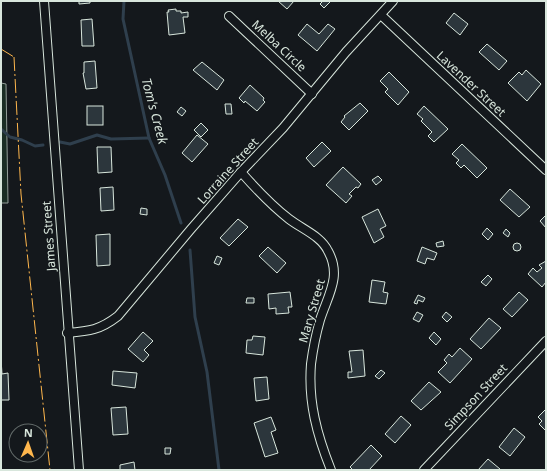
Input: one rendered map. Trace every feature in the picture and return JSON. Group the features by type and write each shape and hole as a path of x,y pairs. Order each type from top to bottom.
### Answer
{"street":[{"name":"James Street","path":"44,1 67,333 79,470"},
{"name":"Lorraine Street","path":"67,333 97,330 107,325 118,316 241,172 283,128 393,1"},
{"name":"Lavender Street","path":"380,15 546,170"},
{"name":"Melba Circle","path":"229,16 312,94"},
{"name":"Mary Street","path":"241,172 289,219 321,241 328,249 333,261 335,279 317,331 310,376 314,421 319,440 331,470"},
{"name":"Simpson Street","path":"424,470 546,341"}],"green space":[{"path":"1,83 6,84 8,203 1,203"}],"building":[{"path":"79,1 90,1 90,3 79,4"},
{"path":"278,1 294,1 287,9"},
{"path":"323,1 331,1 324,8 320,4"},
{"path":"176,9 176,11 181,11 181,13 188,12 188,17 183,17 185,33 169,35 167,12 169,12 168,10"},
{"path":"454,13 468,24 460,35 446,23"},
{"path":"92,19 94,46 82,46 81,20"},
{"path":"307,24 319,34 328,24 335,29 317,51 298,35"},
{"path":"487,44 507,61 499,70 479,52"},
{"path":"95,61 97,88 86,89 83,73 84,62"},
{"path":"202,62 224,80 217,90 193,70"},
{"path":"526,70 541,84 527,101 508,83 519,72 522,75"},
{"path":"389,72 409,92 398,105 385,92 388,89 380,81"},
{"path":"250,85 264,98 263,100 265,102 257,111 239,98"},
{"path":"360,103 368,111 349,130 341,122 345,117 344,116"},
{"path":"225,104 231,104 232,114 226,114"},
{"path":"87,106 103,106 103,125 87,125"},
{"path":"424,106 448,129 434,142 428,136 432,132 421,121 423,119 417,114"},
{"path":"181,107 186,111 182,116 177,112"},
{"path":"201,123 208,130 201,137 194,130"},
{"path":"197,135 208,144 192,162 182,153"},
{"path":"322,142 331,151 314,167 306,158"},
{"path":"462,144 487,168 477,178 464,165 461,168 456,163 459,160 452,154"},
{"path":"97,147 111,147 112,172 98,173"},
{"path":"343,167 361,184 349,194 352,196 346,203 326,185"},
{"path":"378,176 382,180 376,185 372,180"},
{"path":"113,187 114,210 101,211 100,188"},
{"path":"510,189 530,207 519,217 500,200"},
{"path":"141,208 147,209 147,215 140,214"},
{"path":"378,209 386,226 380,229 384,237 374,243 362,217"},
{"path":"546,215 546,228 540,221"},
{"path":"238,219 248,227 229,246 220,238"},
{"path":"487,228 493,234 488,240 482,234"},
{"path":"506,229 510,233 508,237 503,233"},
{"path":"110,234 110,265 97,266 96,235"},
{"path":"443,241 444,246 437,247 436,243"},
{"path":"517,243 520,244 520,250 517,251 514,250 513,247 514,244"},
{"path":"268,247 286,263 277,273 259,256"},
{"path":"422,247 437,253 434,260 427,258 425,264 417,261"},
{"path":"217,256 222,258 219,265 214,263"},
{"path":"546,261 546,282 542,287 528,274 533,268 537,272 542,268 539,265"},
{"path":"488,275 492,279 486,286 481,282"},
{"path":"372,280 385,282 383,292 388,293 386,304 369,302"},
{"path":"290,292 292,307 288,307 289,313 276,314 276,308 269,309 268,294"},
{"path":"519,292 528,300 512,317 503,309"},
{"path":"418,295 425,298 423,302 418,300 417,304 414,303"},
{"path":"247,298 254,298 254,303 246,303"},
{"path":"417,312 423,315 419,322 413,319"},
{"path":"446,312 452,317 447,322 442,317"},
{"path":"489,318 501,328 481,349 470,339"},
{"path":"143,332 153,341 144,350 149,355 143,362 128,349"},
{"path":"434,332 441,339 436,345 429,338"},
{"path":"253,336 265,337 263,355 246,353 247,340 252,340"},
{"path":"460,348 472,359 450,383 438,372 447,363 444,360 449,354 452,357"},
{"path":"363,350 365,376 348,378 348,372 352,372 349,351"},
{"path":"1,359 2,374 8,373 9,400 1,400"},
{"path":"381,370 385,373 379,379 375,376"},
{"path":"113,371 137,373 135,388 112,385"},
{"path":"267,377 269,399 256,401 254,378"},
{"path":"429,382 441,392 421,410 411,401"},
{"path":"126,407 128,434 113,435 111,408"},
{"path":"546,409 546,431 539,424 542,421 538,417"},
{"path":"401,416 411,425 395,443 385,434"},
{"path":"271,417 276,430 271,432 278,453 265,457 254,423"},
{"path":"514,428 525,437 510,456 499,447"},
{"path":"371,445 382,456 369,470 353,470 350,467"},
{"path":"165,448 171,448 170,454 165,454"},
{"path":"488,459 500,469 478,470"},
{"path":"134,462 135,470 120,470 120,465"}],"waterway":[{"name":"Tom's Creek","path":"124,1 123,19 149,138 165,175 181,223"},
{"path":"1,129 10,137 22,140 35,146 43,145"},
{"path":"60,142 70,144 97,135 111,139 149,138"},
{"name":"Tom's Creek","path":"190,250 195,317 207,372 219,470"}],"power":[{"path":"1,49 14,57"},
{"path":"14,57 21,194 50,470"}]}
